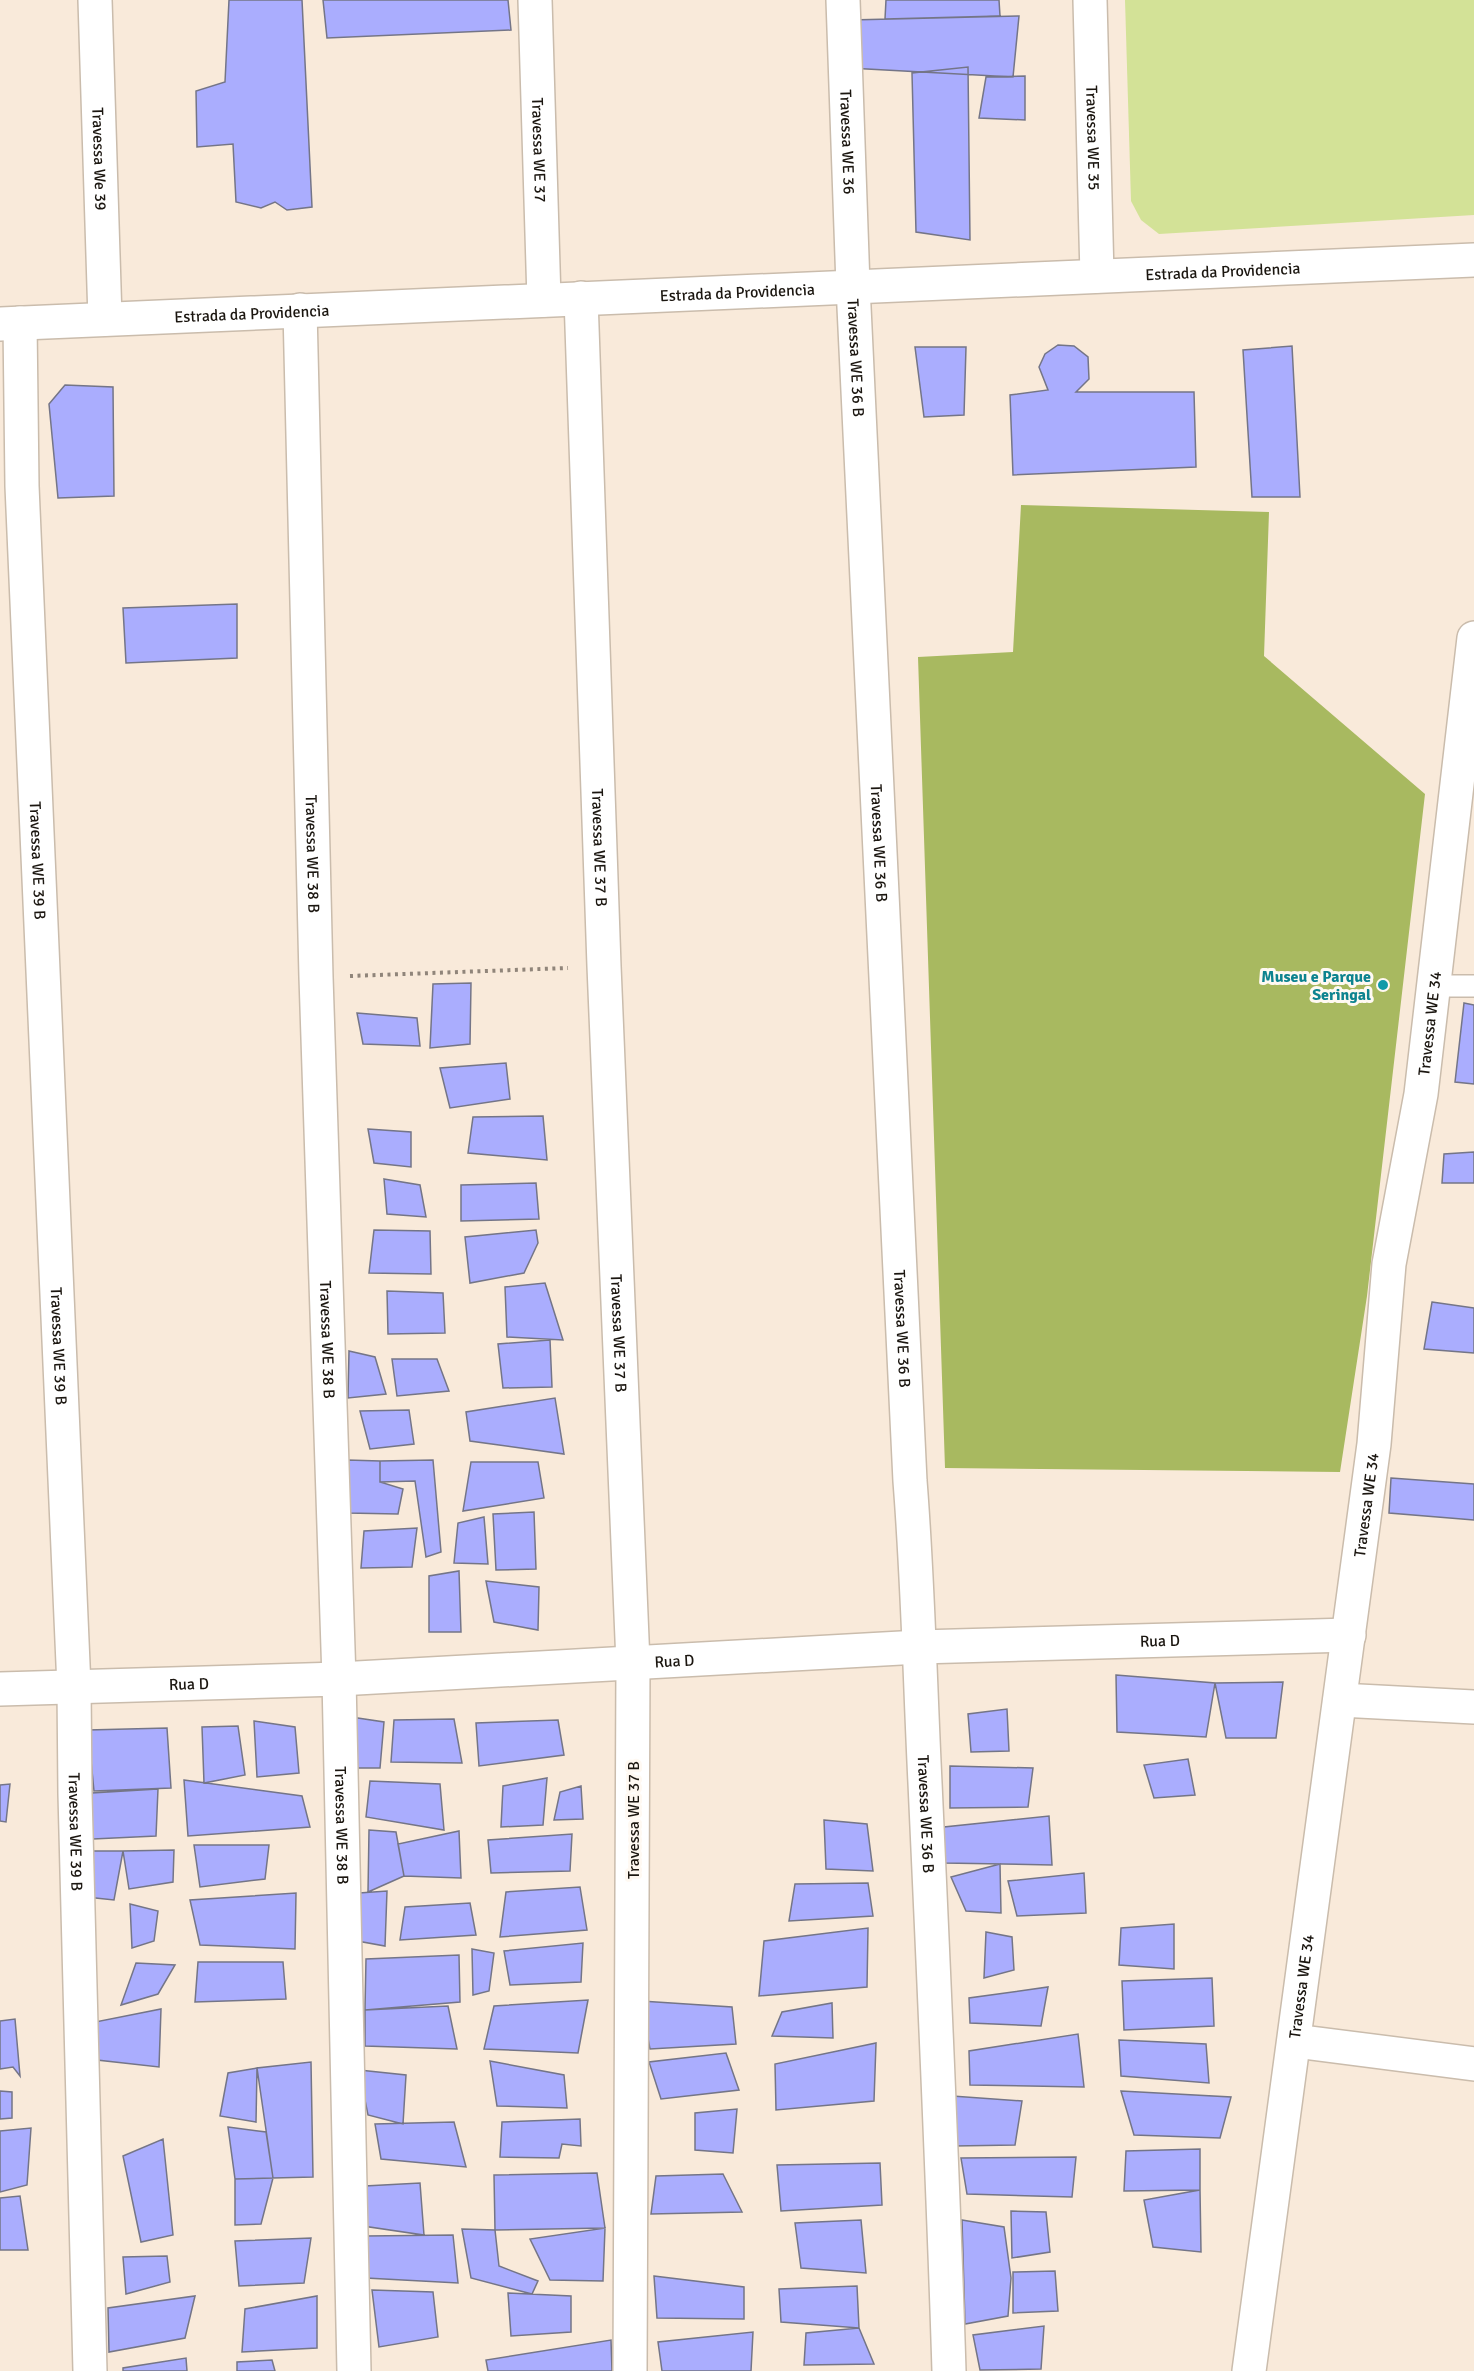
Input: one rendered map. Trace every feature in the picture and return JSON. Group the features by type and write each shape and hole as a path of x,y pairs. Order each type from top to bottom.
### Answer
{"street":[{"name":"Travessa We 39","path":"95,0 105,319"},
{"name":"Travessa WE 37","path":"535,0 544,300"},
{"name":"Travessa WE 36","path":"843,0 853,286"},
{"name":"Travessa WE 35","path":"1090,0 1097,276"},
{"name":"Estrada da Providencia","path":"10,323 1474,260"},
{"name":"Travessa WE 36 B","path":"853,286 908,1433 916,1557 942,2143 949,2371"},
{"name":"Travessa WE 37 B","path":"581,298 604,966 633,1663 630,2371"},
{"name":"Travessa WE 38 B","path":"300,310 316,977 339,1679 354,2371"},
{"name":"Travessa WE 39 B","path":"10,323 23,510 74,1687 90,2371"},
{"name":"Travessa WE 34","path":"1249,2371 1374,1444 1389,1264 1421,1094 1474,638"},
{"name":"Rua D","path":"0,1689 339,1679 919,1647 1349,1635"},
{"path":"1340,1700 1474,1707"},
{"path":"1295,2041 1474,2064"}],"lane":[{"path":"1434,986 1474,986"}],"path":[{"path":"316,977 604,966"}],"green space":[{"path":"1125,0 1474,0 1474,215 1159,234 1141,220 1131,201"},
{"path":"1021,505 1269,512 1264,656 1425,794 1367,1296 1340,1472 945,1468 918,657 1013,652"}],"building":[{"path":"229,0 302,0 312,207 287,210 275,202 261,208 236,202 233,144 197,147 196,91 225,82"},
{"path":"323,0 508,0 511,30 327,38"},
{"path":"886,0 999,0 1000,16 885,19"},
{"path":"1019,16 1013,77 849,68 850,20"},
{"path":"968,67 970,240 916,232 912,73"},
{"path":"1025,76 1025,120 979,118 986,77"},
{"path":"1058,345 1074,346 1088,357 1089,379 1076,392 1194,392 1196,467 1013,475 1010,395 1048,390 1039,367 1045,354"},
{"path":"1292,346 1300,497 1252,497 1243,350"},
{"path":"915,347 966,347 964,415 924,417"},
{"path":"65,385 113,387 114,496 58,498 49,404"},
{"path":"237,604 237,658 126,663 123,608"},
{"path":"471,983 470,1044 430,1048 433,984"},
{"path":"1464,1003 1474,1005 1474,1084 1455,1082"},
{"path":"357,1013 417,1018 420,1046 363,1044"},
{"path":"506,1063 510,1099 450,1108 440,1068"},
{"path":"543,1116 547,1160 468,1153 473,1117"},
{"path":"368,1129 411,1132 411,1167 374,1163"},
{"path":"1474,1152 1474,1183 1442,1183 1444,1154"},
{"path":"384,1179 420,1185 426,1217 387,1214"},
{"path":"536,1183 539,1219 461,1221 461,1185"},
{"path":"374,1230 430,1231 431,1274 369,1273"},
{"path":"536,1230 538,1243 524,1273 470,1283 465,1237"},
{"path":"545,1283 563,1340 507,1337 505,1287"},
{"path":"387,1291 443,1293 445,1333 388,1334"},
{"path":"1432,1302 1474,1308 1474,1353 1424,1349"},
{"path":"550,1340 552,1387 503,1388 498,1344"},
{"path":"349,1351 375,1357 386,1394 348,1398"},
{"path":"392,1359 437,1359 449,1391 397,1396"},
{"path":"555,1398 564,1454 470,1441 466,1412"},
{"path":"409,1410 414,1444 370,1449 360,1411"},
{"path":"347,1460 380,1461 380,1482 403,1489 398,1514 347,1513"},
{"path":"433,1460 441,1552 426,1557 415,1481 380,1482 380,1461"},
{"path":"471,1462 538,1462 544,1498 463,1511"},
{"path":"1391,1478 1474,1484 1474,1520 1389,1513"},
{"path":"534,1512 536,1569 496,1570 493,1514"},
{"path":"484,1517 488,1564 454,1563 458,1523"},
{"path":"417,1528 412,1567 361,1568 364,1531"},
{"path":"459,1571 461,1632 429,1632 429,1576"},
{"path":"486,1581 539,1587 538,1630 494,1622"},
{"path":"1116,1675 1215,1683 1206,1737 1117,1732"},
{"path":"1283,1682 1276,1738 1226,1738 1215,1683"},
{"path":"1007,1709 1009,1751 971,1752 968,1714"},
{"path":"351,1717 384,1722 380,1768 346,1768"},
{"path":"454,1719 462,1763 391,1762 394,1720"},
{"path":"558,1720 564,1755 479,1766 476,1723"},
{"path":"254,1721 295,1727 299,1773 257,1777"},
{"path":"238,1726 245,1775 204,1783 202,1727"},
{"path":"167,1728 171,1788 94,1791 88,1730"},
{"path":"1188,1759 1195,1795 1154,1798 1144,1765"},
{"path":"950,1766 1033,1768 1028,1807 950,1808"},
{"path":"547,1778 543,1825 501,1827 503,1786"},
{"path":"184,1780 302,1796 310,1827 188,1836"},
{"path":"370,1781 440,1784 444,1830 366,1817"},
{"path":"10,1784 6,1822 0,1821 0,1785"},
{"path":"581,1786 583,1819 554,1820 560,1792"},
{"path":"158,1789 156,1836 93,1839 75,1794"},
{"path":"1049,1816 1052,1865 944,1863 944,1827"},
{"path":"824,1820 867,1824 873,1871 826,1869"},
{"path":"369,1830 396,1832 404,1876 368,1892"},
{"path":"459,1831 461,1878 404,1876 398,1844"},
{"path":"572,1834 570,1871 491,1873 488,1840"},
{"path":"194,1845 269,1845 265,1879 200,1887"},
{"path":"174,1850 173,1882 129,1889 123,1851"},
{"path":"90,1851 123,1851 114,1900 77,1896"},
{"path":"1000,1864 1001,1913 966,1911 951,1877"},
{"path":"1084,1873 1086,1913 1017,1916 1008,1881"},
{"path":"868,1883 873,1916 789,1921 795,1884"},
{"path":"580,1887 587,1930 500,1937 506,1892"},
{"path":"387,1891 385,1946 352,1940 345,1894"},
{"path":"296,1893 295,1949 200,1945 190,1900"},
{"path":"470,1903 476,1935 400,1940 405,1907"},
{"path":"130,1904 158,1911 154,1941 132,1948"},
{"path":"1174,1924 1174,1969 1119,1965 1121,1928"},
{"path":"868,1928 867,1987 759,1996 764,1941"},
{"path":"986,1932 1012,1937 1014,1970 984,1978"},
{"path":"583,1943 581,1982 510,1985 504,1951"},
{"path":"472,1949 494,1953 489,1991 473,1995"},
{"path":"459,1955 460,2002 365,2010 366,1959"},
{"path":"198,1962 283,1962 286,1999 195,2002"},
{"path":"136,1963 175,1965 158,1994 121,2005"},
{"path":"1212,1978 1214,2026 1124,2030 1122,1981"},
{"path":"1048,1987 1041,2026 970,2023 969,1998"},
{"path":"588,2000 578,2053 484,2049 494,2006"},
{"path":"641,2001 732,2007 736,2044 650,2049"},
{"path":"832,2003 833,2038 772,2036 782,2012"},
{"path":"448,2006 457,2049 365,2046 365,2010"},
{"path":"161,2009 159,2067 97,2060 95,2022"},
{"path":"15,2019 20,2076 13,2067 0,2069 0,2021"},
{"path":"1078,2034 1084,2087 970,2085 969,2051"},
{"path":"1119,2040 1206,2044 1209,2083 1121,2076"},
{"path":"876,2043 874,2101 776,2110 775,2064"},
{"path":"726,2053 739,2090 661,2099 649,2062"},
{"path":"490,2061 564,2075 567,2108 497,2106"},
{"path":"311,2062 313,2177 273,2178 257,2068"},
{"path":"257,2068 256,2122 220,2116 228,2073"},
{"path":"359,2070 406,2075 403,2124 368,2115"},
{"path":"0,2091 12,2092 12,2118 0,2119"},
{"path":"1121,2091 1231,2097 1220,2138 1134,2135"},
{"path":"952,2096 1022,2101 1015,2145 954,2146"},
{"path":"737,2109 733,2153 695,2150 695,2113"},
{"path":"580,2119 581,2146 562,2144 559,2158 500,2157 502,2122"},
{"path":"454,2122 466,2167 381,2159 375,2124"},
{"path":"228,2127 266,2132 273,2178 235,2179"},
{"path":"31,2128 27,2185 0,2192 0,2131"},
{"path":"163,2139 173,2235 141,2242 123,2156"},
{"path":"1200,2149 1200,2190 1124,2191 1126,2151"},
{"path":"1076,2157 1072,2197 967,2194 961,2158"},
{"path":"880,2163 882,2205 781,2211 777,2165"},
{"path":"597,2173 605,2228 495,2230 494,2175"},
{"path":"723,2174 742,2212 651,2214 656,2176"},
{"path":"273,2178 261,2224 235,2225 235,2179"},
{"path":"420,2183 424,2235 363,2226 365,2186"},
{"path":"1200,2190 1201,2252 1153,2247 1144,2200"},
{"path":"20,2196 28,2250 0,2250 0,2198"},
{"path":"1011,2211 1046,2212 1050,2252 1012,2258"},
{"path":"861,2220 866,2273 801,2268 795,2223"},
{"path":"962,2220 1004,2227 1011,2278 1008,2316 965,2324"},
{"path":"605,2228 603,2281 550,2280 530,2239"},
{"path":"462,2229 495,2230 499,2266 538,2281 532,2294 471,2278"},
{"path":"453,2235 458,2283 366,2278 366,2236"},
{"path":"311,2238 304,2283 239,2286 235,2241"},
{"path":"167,2256 170,2282 126,2294 123,2257"},
{"path":"1055,2271 1058,2311 1013,2313 1013,2272"},
{"path":"654,2276 744,2287 744,2319 657,2318"},
{"path":"857,2286 859,2328 781,2322 779,2289"},
{"path":"372,2290 433,2292 438,2337 379,2347"},
{"path":"508,2293 571,2296 571,2332 511,2336"},
{"path":"195,2296 185,2338 109,2352 108,2308"},
{"path":"317,2296 317,2348 242,2352 245,2309"},
{"path":"1044,2326 1041,2369 980,2370 973,2335"},
{"path":"859,2328 874,2364 804,2365 806,2333"},
{"path":"753,2332 751,2371 662,2371 658,2342"},
{"path":"611,2340 612,2371 488,2371 486,2360"},
{"path":"186,2358 187,2371 123,2371 123,2368"},
{"path":"272,2360 275,2371 237,2371 237,2362"}],"place":[{"name":"Museu e Parque Seringal","path":"1383,985"}]}
